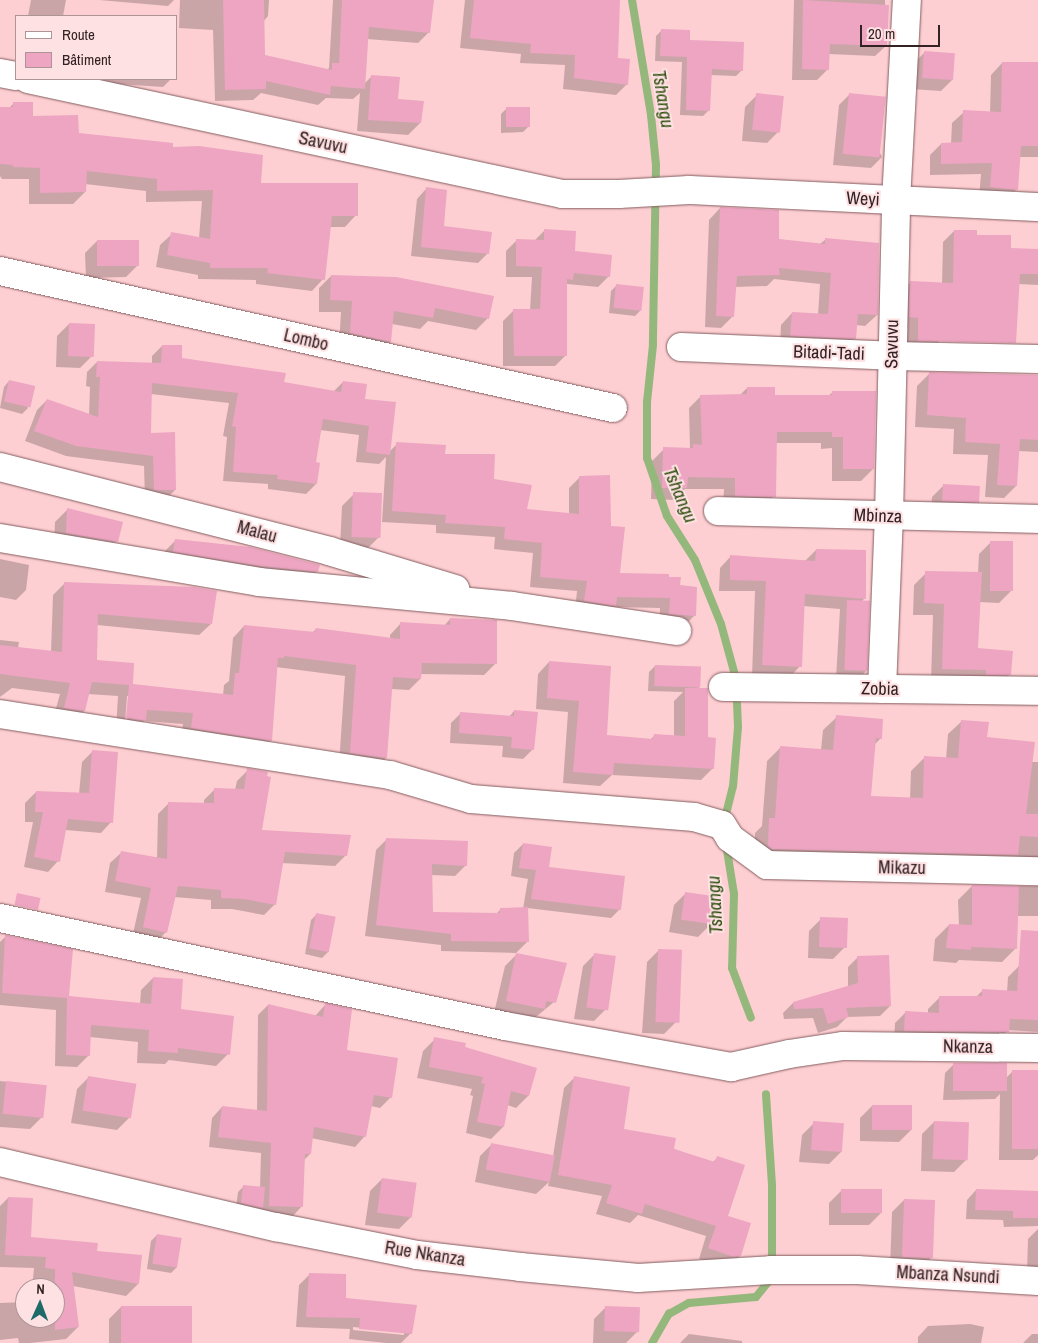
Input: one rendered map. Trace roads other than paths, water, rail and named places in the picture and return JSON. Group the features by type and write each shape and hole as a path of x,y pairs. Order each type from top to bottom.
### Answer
{"street":[{"name":"Savuvu","path":"882,689 890,517 896,201 907,0"},
{"path":"0,73 15,76"},
{"name":"Savuvu","path":"33,80 562,194 619,194 689,190"},
{"name":"Weyi","path":"689,190 1038,207"},
{"name":"Lombo","path":"0,271 613,408"},
{"name":"Bitadi-Tadi","path":"681,347 892,356 1038,359"},
{"name":"Malau","path":"0,467 329,550 512,606"},
{"name":"Mbinza","path":"718,511 890,517 1038,519"},
{"path":"0,538 259,582 512,606 677,631"},
{"name":"Zobia","path":"723,687 1038,691"},
{"name":"Mikazu","path":"0,714 390,775 471,799 694,817 722,825 730,838 767,865 1038,871"},
{"name":"Nkanza","path":"0,918 505,1026 731,1067 789,1054 843,1046 1038,1048"},
{"name":"Rue Nkanza","path":"0,1162 276,1227 417,1255 638,1278 771,1270 857,1270"},
{"name":"Mbanza Nsundi","path":"857,1270 1038,1281"}],"waterway":[{"name":"Tshangu","path":"632,0 651,115 656,165 653,345 647,402 647,458 667,516 695,560 721,624 736,679 738,727 733,786 724,821"},
{"name":"Tshangu","path":"726,844 734,894 732,968 751,1018"},
{"name":"Tshangu","path":"652,1343 669,1314 689,1303 756,1297 772,1277 772,1185 766,1094"}]}
